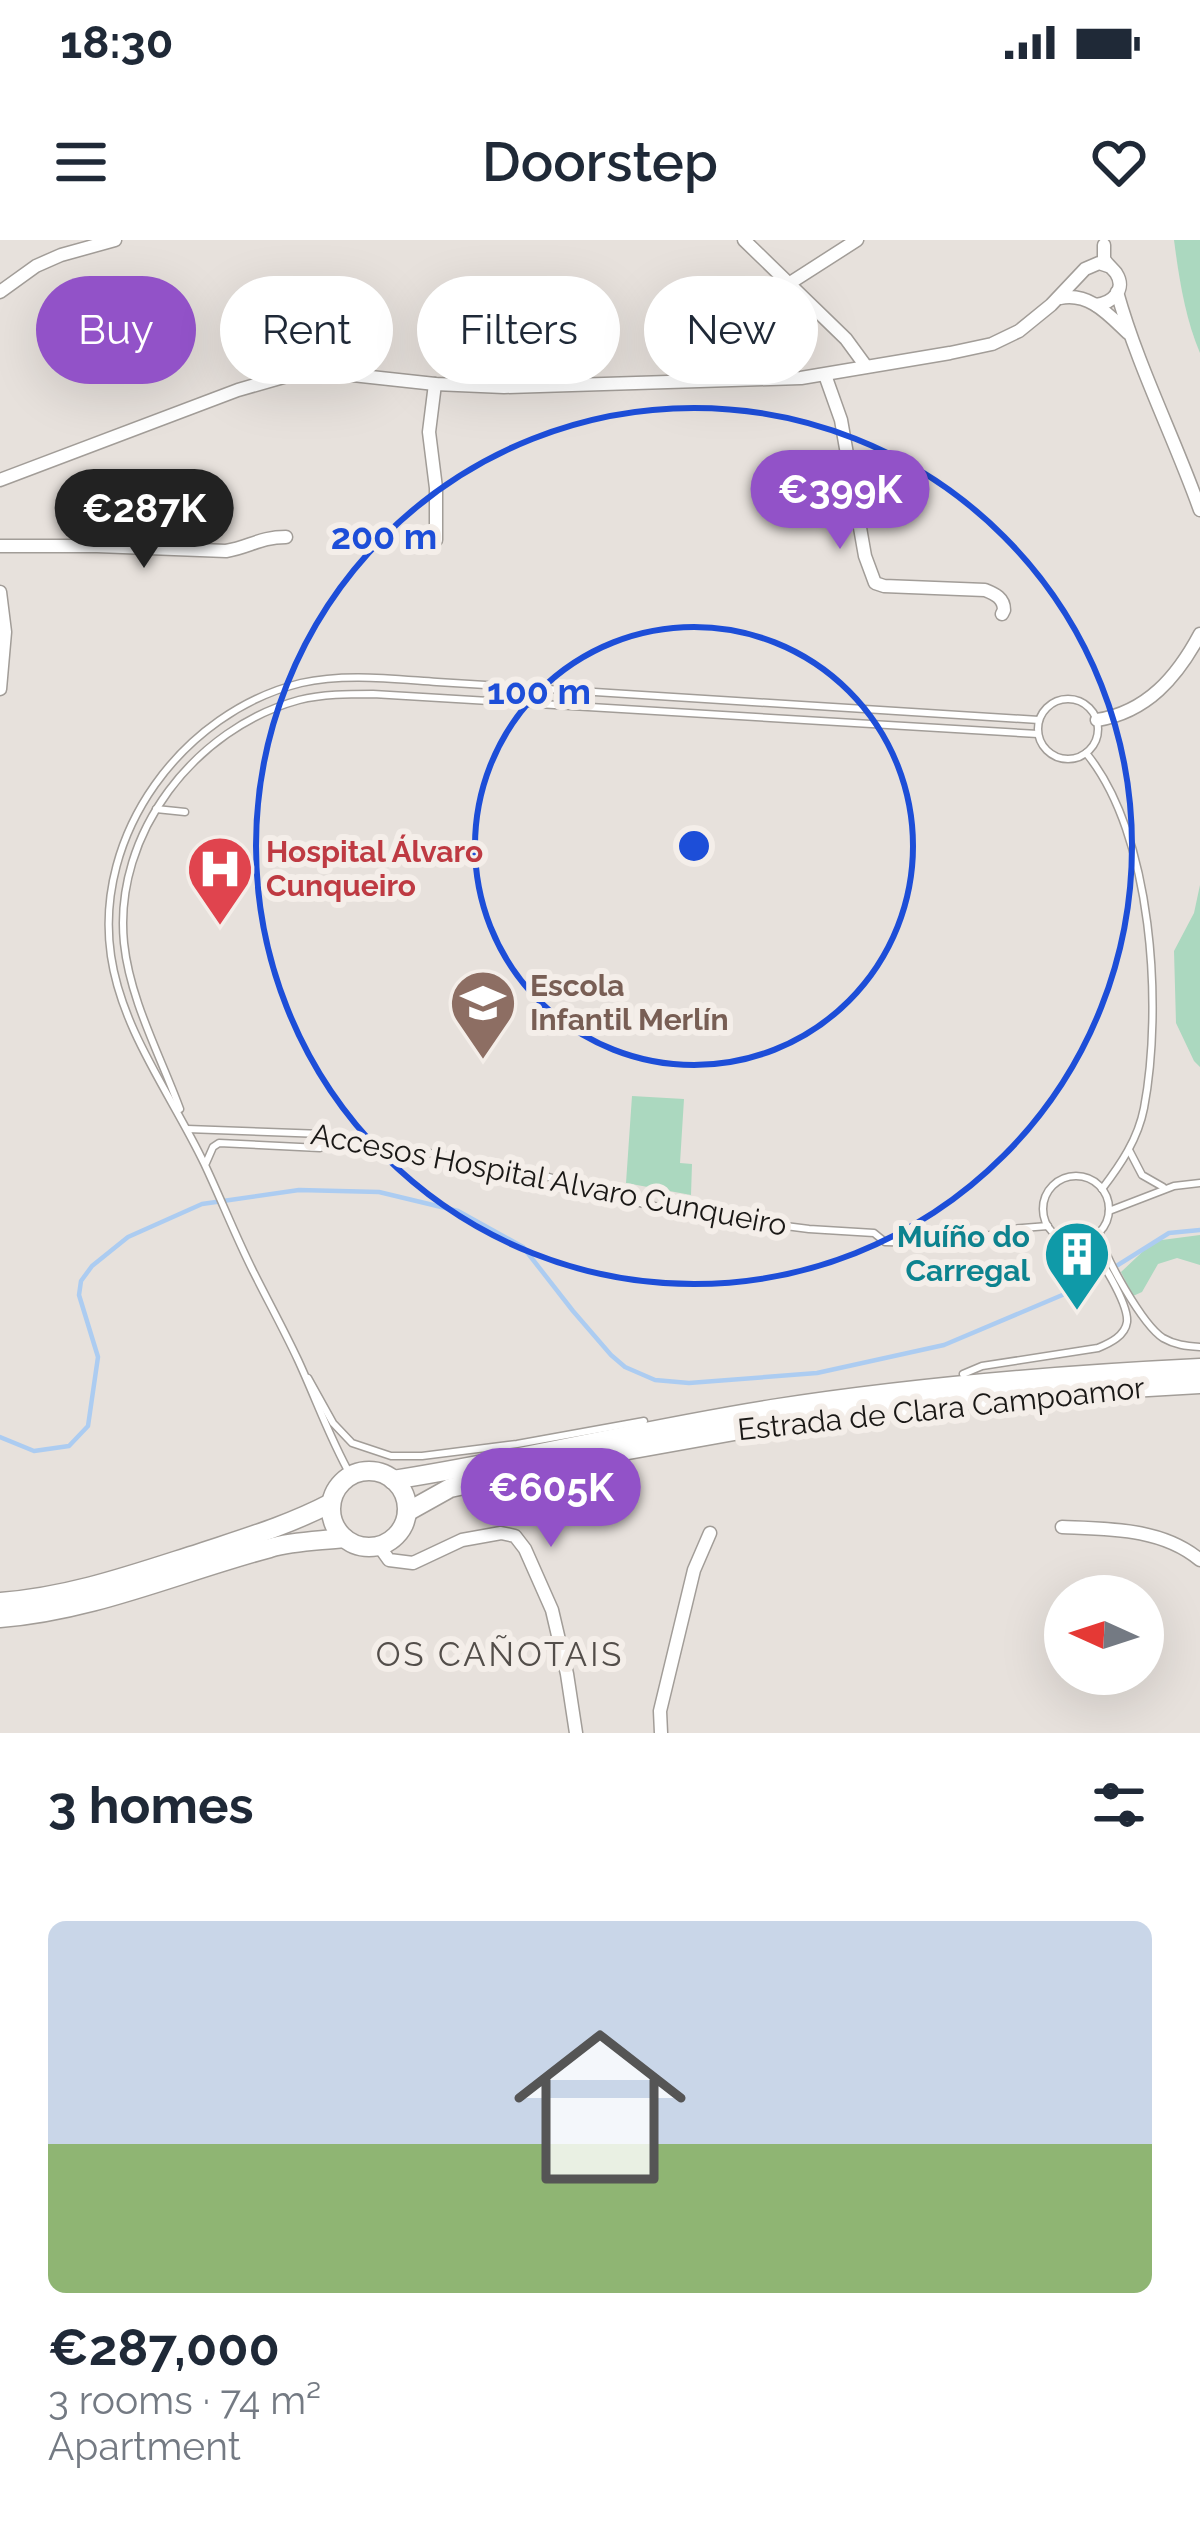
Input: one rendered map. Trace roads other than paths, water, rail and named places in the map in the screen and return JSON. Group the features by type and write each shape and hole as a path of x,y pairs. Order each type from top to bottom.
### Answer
{"main road":[{"name":"Estrada de Clara Campoamor","path":"602,1439 644,1421 796,1395 963,1374 1200,1357"},
{"name":"Estrada de Clara Campoamor","path":"350,1476 373,1472 393,1480 453,1471 771,1409 924,1389 1200,1368"},
{"name":"Estrada de Clara Campoamor","path":"379,1546 398,1534 407,1512 450,1488 616,1452 861,1412 1010,1395 1200,1384"},
{"path":"350,1476 331,1504 336,1528 344,1538 366,1548 379,1546"},
{"path":"393,1480 406,1500 407,1512"},
{"path":"0,1602 109,1583 296,1522 331,1504"},
{"path":"0,1618 118,1595 275,1546 344,1538"}],"street":[{"path":"0,292 36,266 115,240"},
{"path":"743,240 781,276"},
{"path":"802,276 857,240"},
{"path":"1105,243 1103,259 1119,280 1117,292 1129,334 1200,510"},
{"path":"620,383 825,375 992,344 1019,331 1057,299 1105,243"},
{"path":"1083,298 1078,280 1084,270 1100,263 1108,266"},
{"path":"1096,304 1108,303 1117,292"},
{"path":"1057,299 1074,296 1096,304 1129,334"},
{"path":"818,312 865,365"},
{"path":"0,482 266,380 334,373 417,382"},
{"path":"825,375 841,420 875,583 985,590 1001,600 1002,614"},
{"path":"436,540 429,432 434,384 584,384"},
{"path":"0,546 226,551 268,537 286,537"},
{"path":"0,592 5,632 0,689"},
{"path":"1097,720 1120,717 1142,706 1186,660 1200,634"},
{"path":"1062,1527 1127,1530 1180,1545 1200,1559"},
{"path":"379,1546 389,1560 413,1563 462,1540 502,1533 515,1536 552,1610 576,1733"},
{"path":"661,1733 660,1711 694,1570 710,1533"}],"lane":[{"path":"350,1476 205,1166 145,1054 112,963 110,903 122,844 160,778 205,730 254,700 305,682 374,678 1039,720"},
{"path":"187,1129 127,966 124,907 131,872 156,809 194,760 237,726 299,700 332,694 436,696 1038,734"},
{"path":"1065,699 1085,704 1097,720 1096,739 1078,758 1060,759 1045,749 1038,734 1047,707 1065,699"},
{"path":"1086,753 1100,770 1121,817 1135,859 1151,941 1153,999 1144,1108 1129,1150 1102,1189"},
{"path":"156,809 185,812"},
{"name":"Accesos Hospital Alvaro Cunqueiro","path":"187,1129 323,1134 524,1170 691,1214 874,1233 885,1242 924,1244 939,1236 1000,1235 1010,1229 1048,1226"},
{"path":"205,1166 219,1143 320,1148 328,1144"},
{"path":"1129,1150 1142,1175 1167,1189"},
{"path":"1100,1233 1087,1240 1064,1239 1048,1226 1044,1204 1055,1184 1076,1175 1102,1189 1109,1202 1100,1233 1102,1243 1150,1328 1178,1345 1200,1347"},
{"path":"1109,1211 1167,1189 1200,1183"},
{"path":"963,1374 982,1366 1098,1348 1121,1334 1127,1322 1124,1307 1087,1240"},
{"path":"302,1370 333,1423 352,1443 391,1456 517,1444 644,1421"}],"waterway":[{"path":"0,1437 34,1451 69,1446 88,1426 98,1357 79,1295 81,1281 128,1237 202,1204 299,1190 379,1192 458,1211 523,1247 625,1367 655,1380 689,1383 817,1373 944,1345 1086,1285 1169,1233 1200,1230"}],"place":[{"name":"Hospital Álvaro Cunqueiro","path":"220,928"},
{"name":"Escola Infantil Merlín","path":"483,1062"},
{"name":"Muíño do Carregal","path":"1077,1313"}],"district":[{"name":"OS CAÑOTAIS","path":"500,1654"}]}
